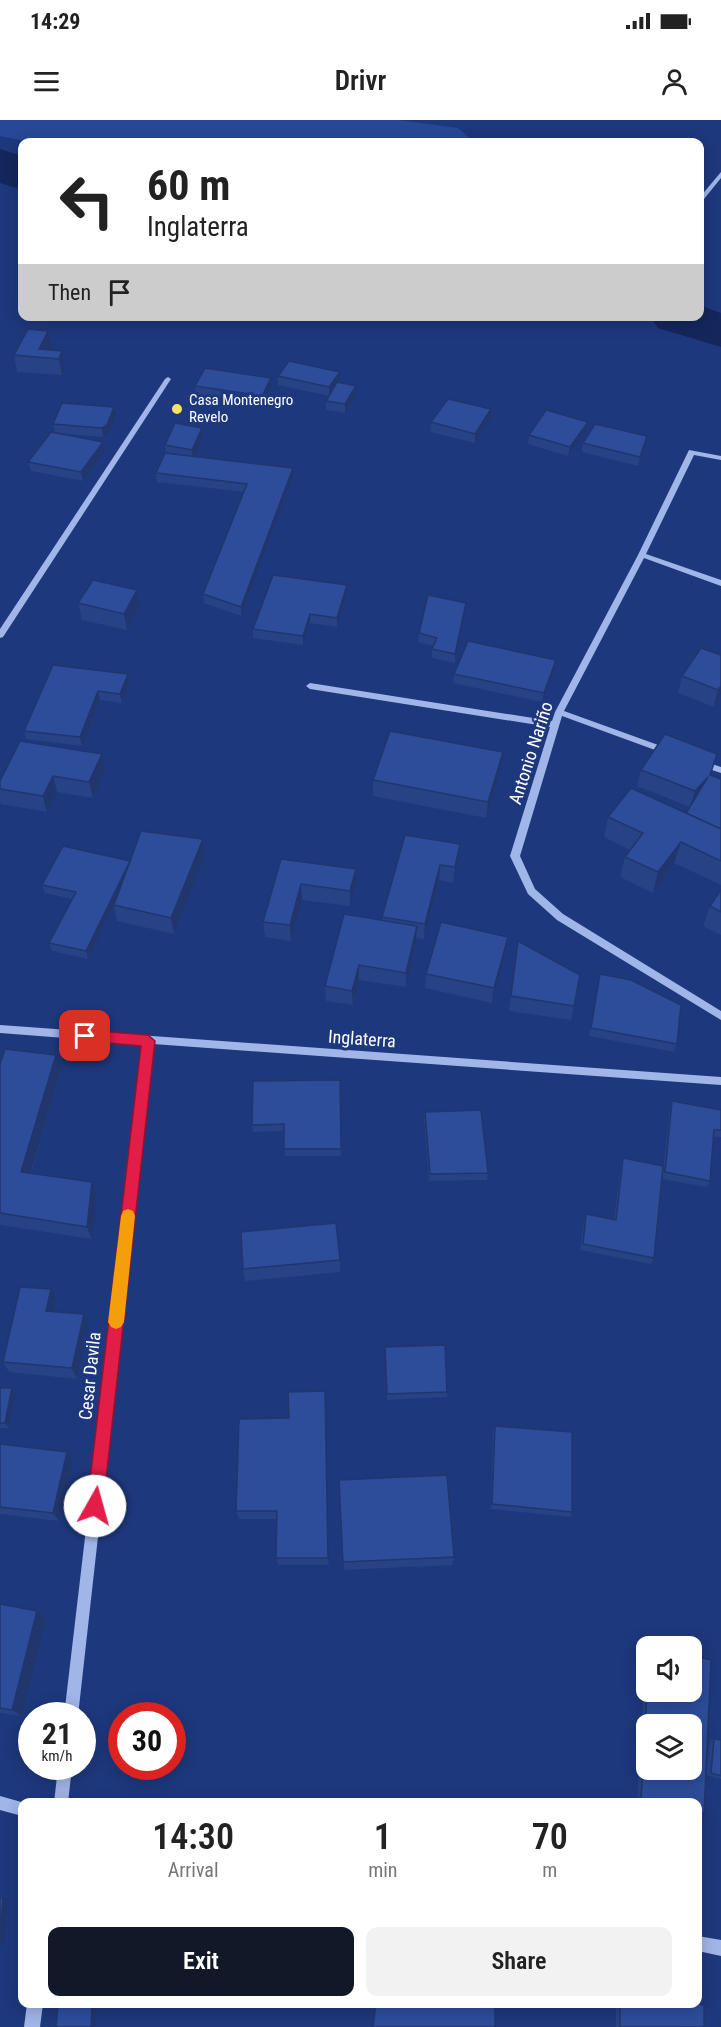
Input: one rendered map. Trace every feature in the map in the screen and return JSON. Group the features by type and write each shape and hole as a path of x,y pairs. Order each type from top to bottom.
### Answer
{"street":[{"path":"704,195 721,174"},
{"path":"0,634 168,379"},
{"name":"Antonio Nariño","path":"721,458 692,452 642,555 559,712 515,856 531,891 560,917 721,1016"},
{"path":"642,555 721,583"},
{"path":"310,686 555,725"},
{"path":"559,712 678,755"},
{"path":"689,759 721,770"},
{"name":"Inglaterra","path":"0,1029 721,1082"},
{"name":"Cesar Davila","path":"73,1702 148,1041"},
{"path":"62,1798 64,1780"},
{"path":"0,1803 18,1808"},
{"path":"702,1945 721,1948"},
{"path":"32,2027 34,2008"}],"shaded area":[{"path":"0,120 398,120 458,128 469,138 18,140 0,136"}],"building":[{"path":"28,329 48,331 39,349 62,351 59,359 14,355"},
{"path":"289,361 340,372 329,387 278,376"},
{"path":"205,368 271,378 262,396 195,386"},
{"path":"337,382 356,386 345,404 326,401"},
{"path":"448,399 491,409 475,434 431,422"},
{"path":"62,403 114,407 107,425 102,428 53,424"},
{"path":"546,410 588,422 570,447 529,435"},
{"path":"175,423 202,428 192,450 165,445"},
{"path":"595,424 647,436 640,457 583,443"},
{"path":"51,432 103,442 81,472 28,462"},
{"path":"165,453 293,468 241,607 203,594 247,484 156,473"},
{"path":"273,575 347,585 337,618 310,614 303,636 253,629"},
{"path":"93,580 137,590 124,614 78,603"},
{"path":"428,595 466,603 455,654 432,649 437,638 419,633"},
{"path":"468,641 556,660 544,693 454,674"},
{"path":"701,648 721,655 721,686 718,690 682,676"},
{"path":"53,665 128,674 120,694 98,691 80,737 24,731"},
{"path":"390,731 503,752 488,802 373,780"},
{"path":"665,734 717,754 710,775 721,779 721,829 686,813 708,777 695,791 641,770"},
{"path":"20,741 102,754 89,782 53,776 43,796 0,789 0,781"},
{"path":"631,788 721,829 721,861 681,842 658,872 625,857 643,833 608,817"},
{"path":"141,831 203,839 171,918 114,905"},
{"path":"405,835 460,844 455,867 440,865 425,924 382,917"},
{"path":"63,846 130,861 86,951 49,943 76,892 42,885"},
{"path":"281,859 356,869 350,891 301,884 290,925 263,922"},
{"path":"721,890 721,912 710,906"},
{"path":"344,914 417,926 406,973 359,965 352,991 325,986"},
{"path":"441,922 508,937 494,988 426,974"},
{"path":"518,941 580,975 574,1006 511,996"},
{"path":"600,974 631,980 681,1005 677,1044 591,1028"},
{"path":"5,1049 56,1055 21,1172 92,1182 87,1227 0,1213 0,1064"},
{"path":"340,1080 341,1149 284,1149 284,1124 252,1125 253,1081"},
{"path":"672,1101 721,1110 721,1130 714,1130 710,1181 665,1172"},
{"path":"481,1110 488,1173 430,1174 425,1112"},
{"path":"623,1158 663,1166 654,1258 583,1244 586,1214 616,1220"},
{"path":"336,1223 340,1260 243,1269 241,1232"},
{"path":"20,1287 51,1289 46,1311 84,1314 72,1368 3,1362"},
{"path":"445,1345 447,1392 387,1394 385,1347"},
{"path":"0,1388 12,1388 5,1423 0,1423"},
{"path":"325,1391 328,1558 276,1558 277,1511 236,1511 239,1419 289,1418 288,1392"},
{"path":"495,1426 572,1432 572,1512 492,1504"},
{"path":"0,1444 67,1452 53,1513 0,1507"},
{"path":"447,1475 454,1557 343,1562 339,1480"},
{"path":"0,1604 37,1611 12,1710 0,1708"},
{"path":"702,1658 711,1660 704,1814 702,1813 702,1798 641,1798 642,1780 702,1780 702,1714 646,1714 646,1702 702,1702"},
{"path":"714,1739 721,1740 721,1776 711,1773"},
{"path":"0,1898 3,1898 0,1935"},
{"path":"704,2005 704,2027 620,2027 620,2008 702,2008"},
{"path":"58,2008 92,2008 91,2027 56,2027"},
{"path":"375,2008 495,2008 495,2027 373,2027"}],"waterway":[{"path":"0,163 18,174"},
{"path":"692,321 721,331"}],"slow traffic":[{"path":"116,1322 128,1216"}],"place":[{"name":"Casa Montenegro Revelo","path":"177,409"}],"route":[{"path":"85,1036 148,1041 95,1506"}]}
